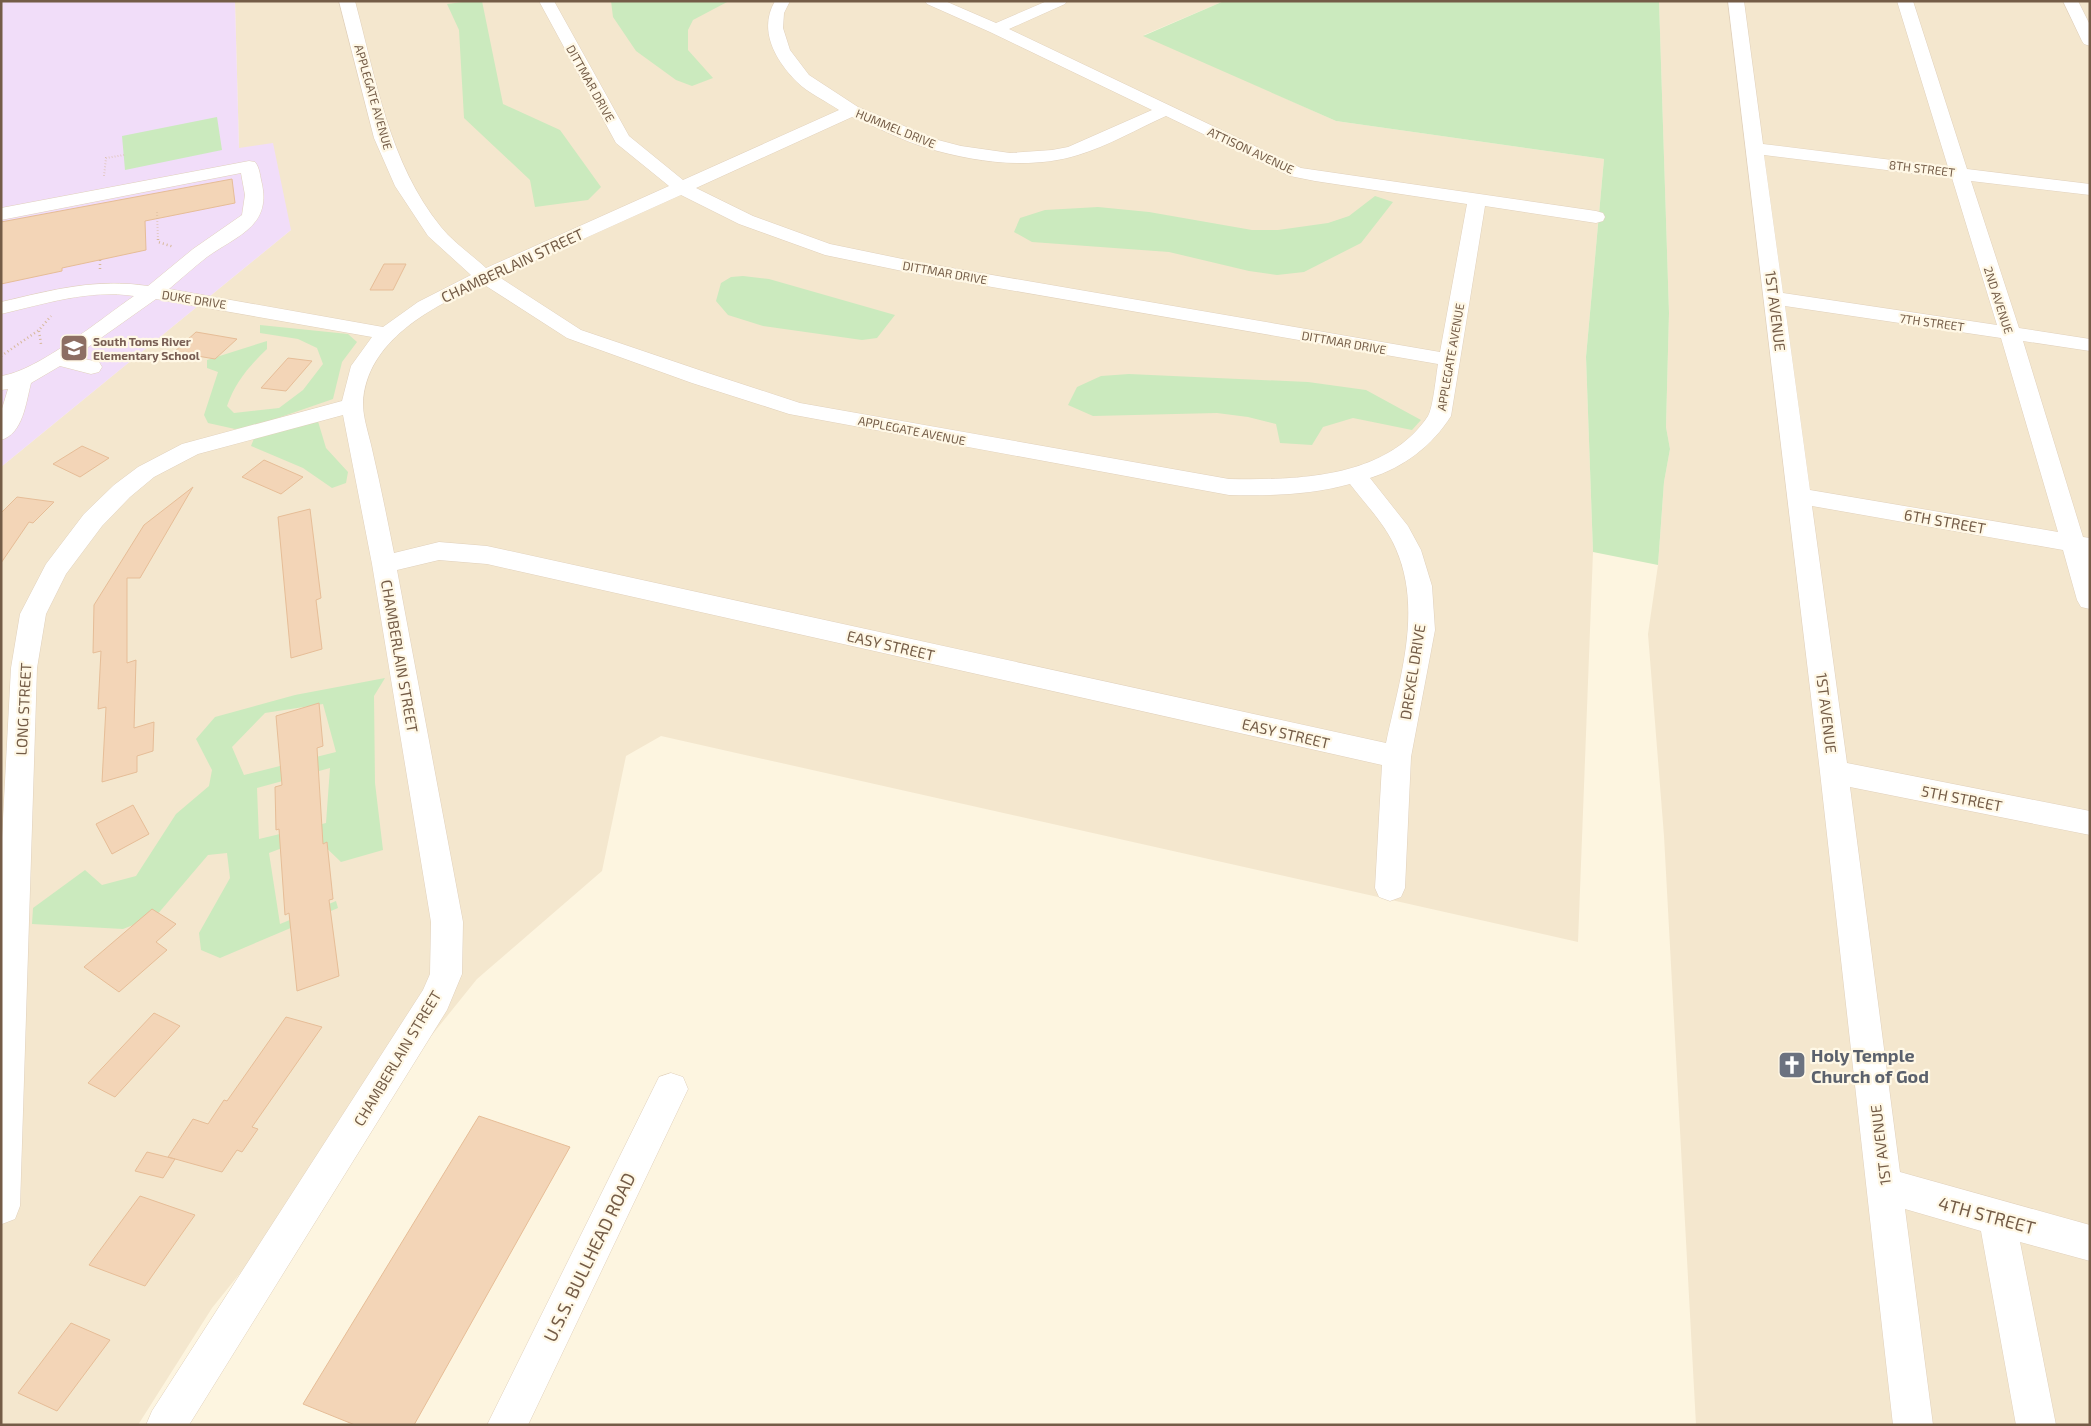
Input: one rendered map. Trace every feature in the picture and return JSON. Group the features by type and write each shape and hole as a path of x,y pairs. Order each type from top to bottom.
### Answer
{"street":[{"name":"APPLEGATE AVENUE","path":"347,1 384,138 404,186 435,232 484,276 574,334 700,378 797,409 1229,487 1263,489 1317,484 1355,475 1392,461 1429,433 1440,416 1477,200"},
{"name":"DITTMAR DRIVE","path":"546,1 622,139 682,188 746,220 825,248 917,268 1451,360"},
{"name":"HUMMEL DRIVE","path":"783,1 776,13 775,28 782,51 803,79 852,111 932,144 961,151 1010,158 1044,156 1073,151 1166,110"},
{"name":"ATTISON AVENUE","path":"932,1 996,29 1296,172 1596,217"},
{"path":"996,29 1060,1"},
{"name":"1ST AVENUE","path":"1736,1 1800,496 1913,1425"},
{"name":"2ND AVENUE","path":"1905,1 2010,333 2081,545 2090,600"},
{"path":"2070,1 2090,41"},
{"name":"CHAMBERLAIN STREET","path":"166,1425 436,999 446,974 447,922 384,564 352,405 356,382 368,356 387,334 419,310 484,276 852,111"},
{"name":"8TH STREET","path":"1755,148 2090,190"},
{"path":"1,214 249,166 256,205 252,216 200,253 152,293 57,359 11,382 10,421 1,433"},
{"name":"DUKE DRIVE","path":"1,308 64,293 129,288 387,334"},
{"name":"7TH STREET","path":"1775,298 2090,345"},
{"path":"57,359 91,367"},
{"name":"LONG STREET","path":"2,1206 24,668 33,614 55,570 93,520 122,491 146,472 190,449 352,405"},
{"name":"DREXEL DRIVE","path":"1355,475 1396,526 1409,550 1419,586 1422,630 1397,757 1390,888"},
{"name":"6TH STREET","path":"1800,496 2081,545"},
{"name":"EASY STREET","path":"384,564 440,551 487,554 1397,757"},
{"name":"5TH STREET","path":"1834,772 2090,823"},
{"name":"U.S.S. BULLHEAD ROAD","path":"507,1425 671,1089"},
{"name":"4TH STREET","path":"1885,1186 2090,1243"},
{"path":"1997,1217 2036,1425"}],"path":[{"path":"104,182 106,158 124,155"},
{"path":"100,260 100,276"},
{"path":"1,356 39,330 55,311"}],"shaded area":[{"name":"South Toms River Elementary School","path":"1,1 235,1 239,148 273,143 291,230 1,467"},
{"path":"235,1 1224,1 1144,35 1336,121 1604,159 1586,357 1593,552 1578,942 661,736 626,756 602,871 477,979 212,1308 138,1425 1,1425 1,467 291,230 239,148"},
{"path":"1659,1 2090,1 2090,1425 1696,1425 1664,836 1648,634 1658,565 1664,482 1670,449 1666,427 1669,313"}],"green space":[{"path":"482,1 503,104 560,130 601,187 588,200 535,207 530,180 464,118 459,30 447,4"},
{"path":"611,1 729,1 693,20 688,30 688,50 713,78 692,86 676,80 636,51 613,17"},
{"path":"1224,1 1659,1 1669,313 1666,427 1670,449 1664,482 1658,565 1593,552 1586,357 1604,159 1336,121 1143,36"},
{"path":"217,117 222,150 125,170 122,136"},
{"path":"1375,196 1393,202 1361,243 1304,272 1277,275 1249,271 1169,252 1032,242 1014,232 1020,218 1045,210 1098,207 1149,212 1252,230 1278,230 1328,223 1349,216"},
{"path":"743,276 769,279 895,315 877,338 862,340 763,326 728,315 716,301 721,283 731,277"},
{"path":"260,325 348,334 357,342 342,362 333,399 252,427 235,429 208,423 204,415 218,372 207,368 207,360 267,341 267,349 243,375 230,398 227,406 234,413 279,408 303,390 323,364 317,348 298,339 260,333"},
{"path":"1129,374 1308,382 1366,390 1421,420 1412,430 1353,418 1323,427 1312,445 1280,443 1276,424 1248,417 1217,413 1093,416 1068,405 1077,387 1101,376"},
{"path":"317,418 326,448 348,472 346,483 332,488 303,468 251,446 255,436"},
{"path":"385,678 374,696 375,783 383,850 341,862 314,836 269,853 280,924 336,901 338,908 220,958 201,950 199,933 230,878 227,853 208,855 156,916 123,929 32,924 33,908 85,870 102,885 136,876 176,814 209,786 212,770 196,739 215,717 295,695","holes":["323,704 336,752 244,775 232,747 265,713","330,768 326,823 259,839 257,788"]}],"building":[{"path":"232,179 235,203 145,221 146,250 62,268 62,271 1,284 1,222"},
{"path":"384,264 406,264 393,290 370,290"},
{"path":"196,332 237,339 215,359 174,352"},
{"path":"288,358 312,361 286,391 261,388"},
{"path":"82,446 109,458 80,477 53,464"},
{"path":"264,460 303,477 281,494 242,477"},
{"path":"193,487 140,578 127,578 127,663 136,660 134,728 154,722 153,751 137,756 137,772 102,782 106,707 98,709 101,651 93,653 94,605 144,525"},
{"path":"17,497 54,502 33,523 29,522 1,563 1,513"},
{"path":"310,509 321,598 316,600 322,649 291,658 278,517"},
{"path":"319,703 323,746 317,748 323,844 327,842 333,899 329,900 339,976 297,991 289,913 285,915 279,829 276,830 275,787 282,785 276,716"},
{"path":"133,805 149,834 112,854 96,824"},
{"path":"152,909 176,924 156,942 167,950 119,992 84,967"},
{"path":"154,1013 180,1026 115,1097 88,1083"},
{"path":"286,1017 322,1027 252,1127 258,1129 242,1152 237,1150 222,1172 168,1157 193,1119 208,1124 224,1100 227,1101"},
{"path":"479,1116 570,1147 414,1425 355,1425 303,1404"},
{"path":"147,1152 175,1159 163,1178 135,1171"},
{"path":"140,1196 195,1215 145,1286 89,1265"},
{"path":"71,1323 110,1340 57,1411 18,1393"}],"place":[{"name":"South Toms River Elementary School","path":"74,348"},
{"name":"Holy Temple Church of God","path":"1792,1065"}]}
